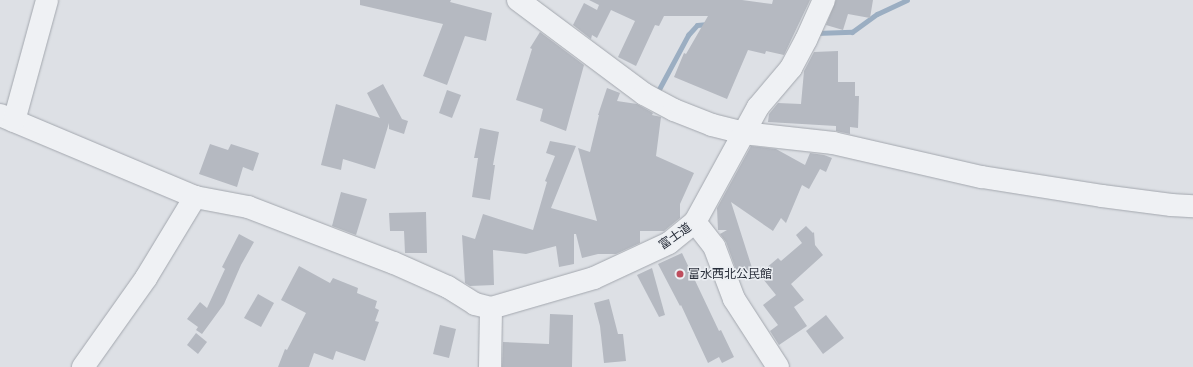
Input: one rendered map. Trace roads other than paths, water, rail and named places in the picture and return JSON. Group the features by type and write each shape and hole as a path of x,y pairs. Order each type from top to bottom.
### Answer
{"street":[{"path":"47,0 7,118 195,197 248,207 394,263 448,287 474,304 492,308 490,367"},
{"path":"518,0 644,94 674,110 712,125 743,133 833,143 982,177 1110,197 1171,205 1193,206"},
{"name":"富士道","path":"492,308 594,278 669,243 694,222 758,107 791,68 810,32 824,0"},
{"path":"83,367 146,278 195,197"},
{"path":"694,222 714,246 734,299 778,367"}],"waterway":[{"path":"816,33 852,32 877,14 907,0"},
{"path":"655,90 658,91 688,35 697,25 708,24"}],"place":[{"name":"富水西北公民館","path":"680,274"}]}
